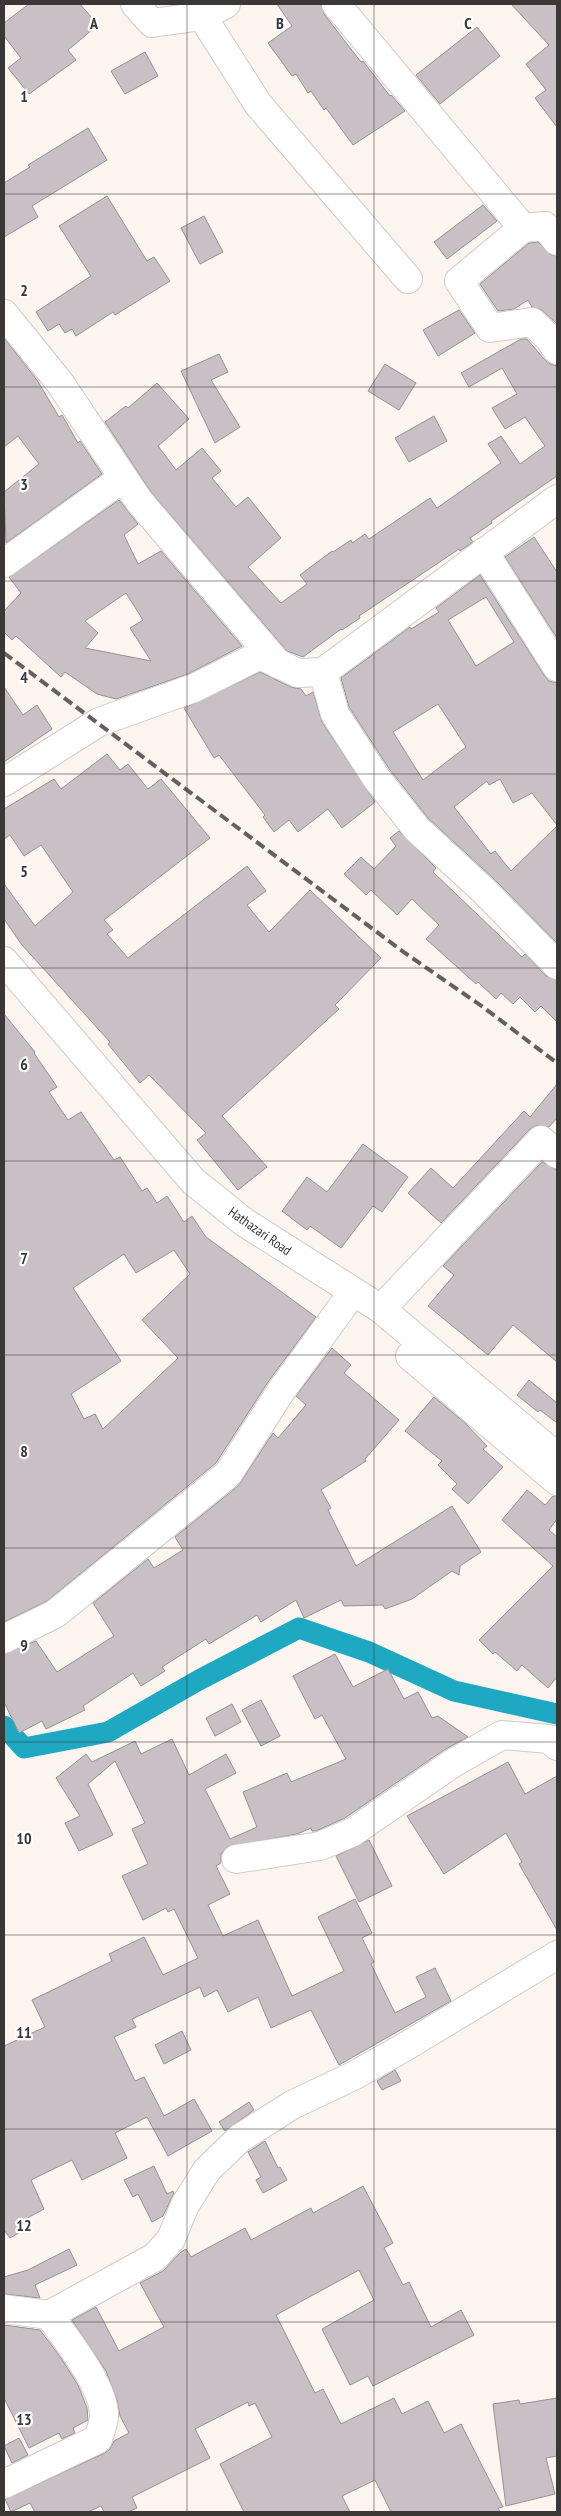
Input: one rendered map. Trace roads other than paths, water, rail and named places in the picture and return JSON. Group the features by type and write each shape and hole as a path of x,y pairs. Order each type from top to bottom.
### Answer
{"main road":[{"path":"135,4 152,24 202,16 226,4"},
{"path":"336,4 523,228"},
{"path":"202,16 258,104 408,279"},
{"path":"557,241 545,226 523,228 459,281 490,328 532,322 549,338 557,350"},
{"path":"4,314 16,347 60,383 139,501 278,664"},
{"path":"4,564 124,478"},
{"path":"4,782 99,722 194,688 260,655 298,673 324,672 557,499"},
{"path":"484,552 557,667"},
{"path":"324,672 335,714 377,779 416,829 483,890 557,965"},
{"name":"Hathazari Road","path":"4,961 192,1181 244,1222 380,1309 557,1458"},
{"name":"Hathazari Road","path":"4,985 167,1178 221,1227 310,1278 368,1320 557,1481"},
{"path":"380,1309 541,1140 557,1154"},
{"path":"4,1639 55,1614 228,1474 281,1391 345,1303"},
{"path":"236,1859 320,1846 353,1832 452,1763 502,1735 549,1739 557,1746"},
{"path":"4,2309 49,2315 154,2258 171,2239 185,2205 207,2170 240,2138 292,2105 355,2075 411,2043 557,1955"},
{"path":"4,2484 98,2439 104,2416 97,2390 78,2356 49,2315"}],"waterway":[{"path":"4,1726 24,1748 108,1732 199,1680 299,1628 369,1652 454,1691 557,1714"}],"railway":[{"path":"4,653 405,953 483,1007 557,1063"}]}
